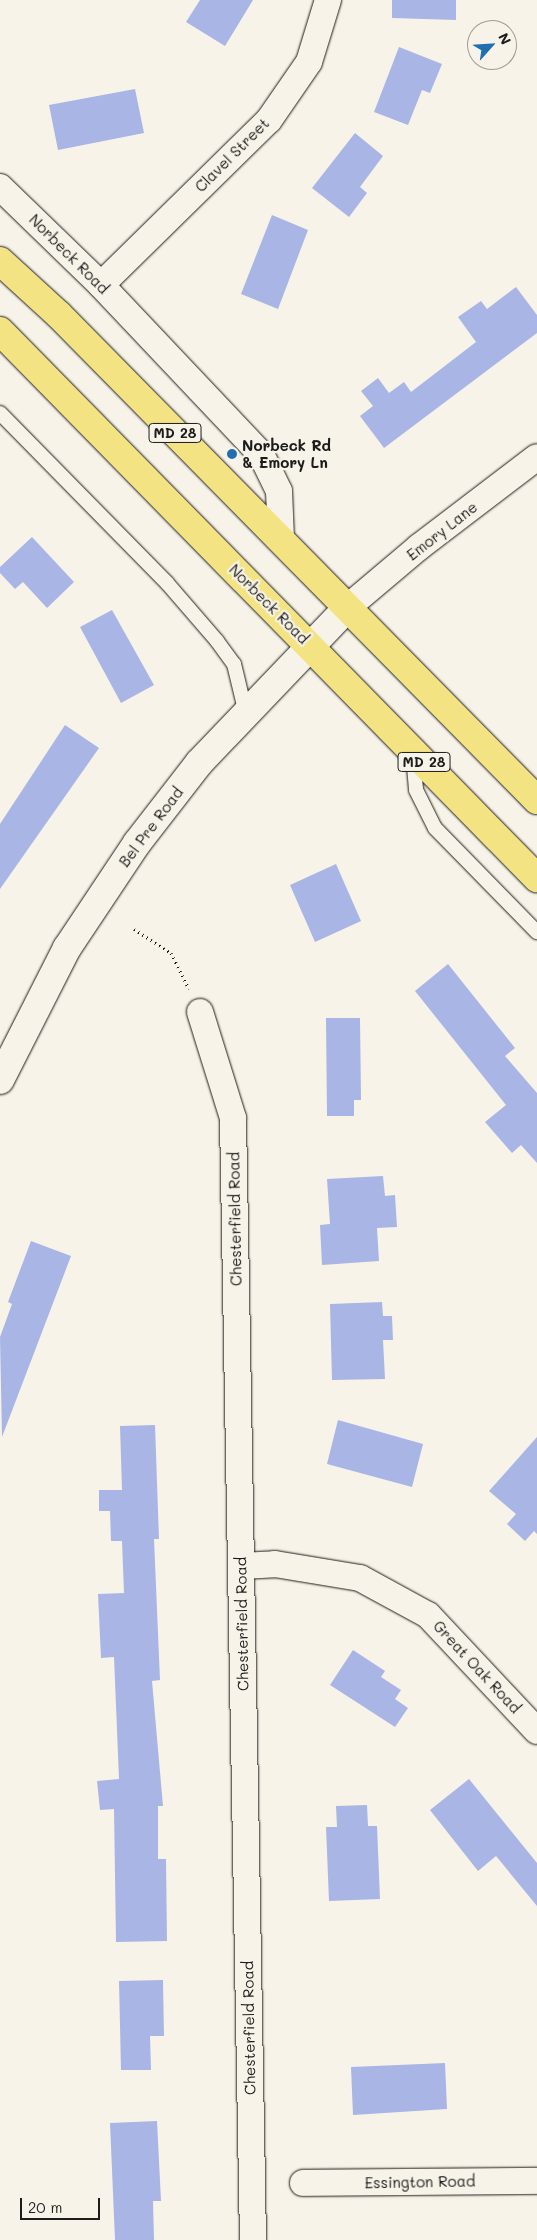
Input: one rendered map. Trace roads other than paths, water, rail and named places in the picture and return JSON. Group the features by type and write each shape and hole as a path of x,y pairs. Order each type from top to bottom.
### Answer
{"main road":[{"name":"MD 28","path":"0,261 59,315 537,800"},
{"name":"Norbeck Road","path":"0,331 537,878"},
{"name":"Bel Pre Road","path":"0,1080 67,948 126,860 199,763 348,607"}],"street":[{"name":"Clavel Street","path":"101,285 268,120 308,62 328,0"},
{"name":"Norbeck Road","path":"0,187 101,285 261,454 279,492 281,539"},
{"name":"Emory Lane","path":"348,607 419,548 537,457"},
{"name":"Chesterfield Road","path":"200,1012 233,1118 253,2240"},
{"name":"Great Oak Road","path":"241,1566 276,1564 360,1578 428,1615 537,1731"},
{"name":"Essington Road","path":"303,2183 537,2181"}],"lane":[{"path":"0,413 168,583 217,641 234,664 246,714"},
{"path":"413,752 416,790 426,816 537,932"}],"place":[{"name":"Norbeck Rd & Emory Ln","path":"232,454"}]}
